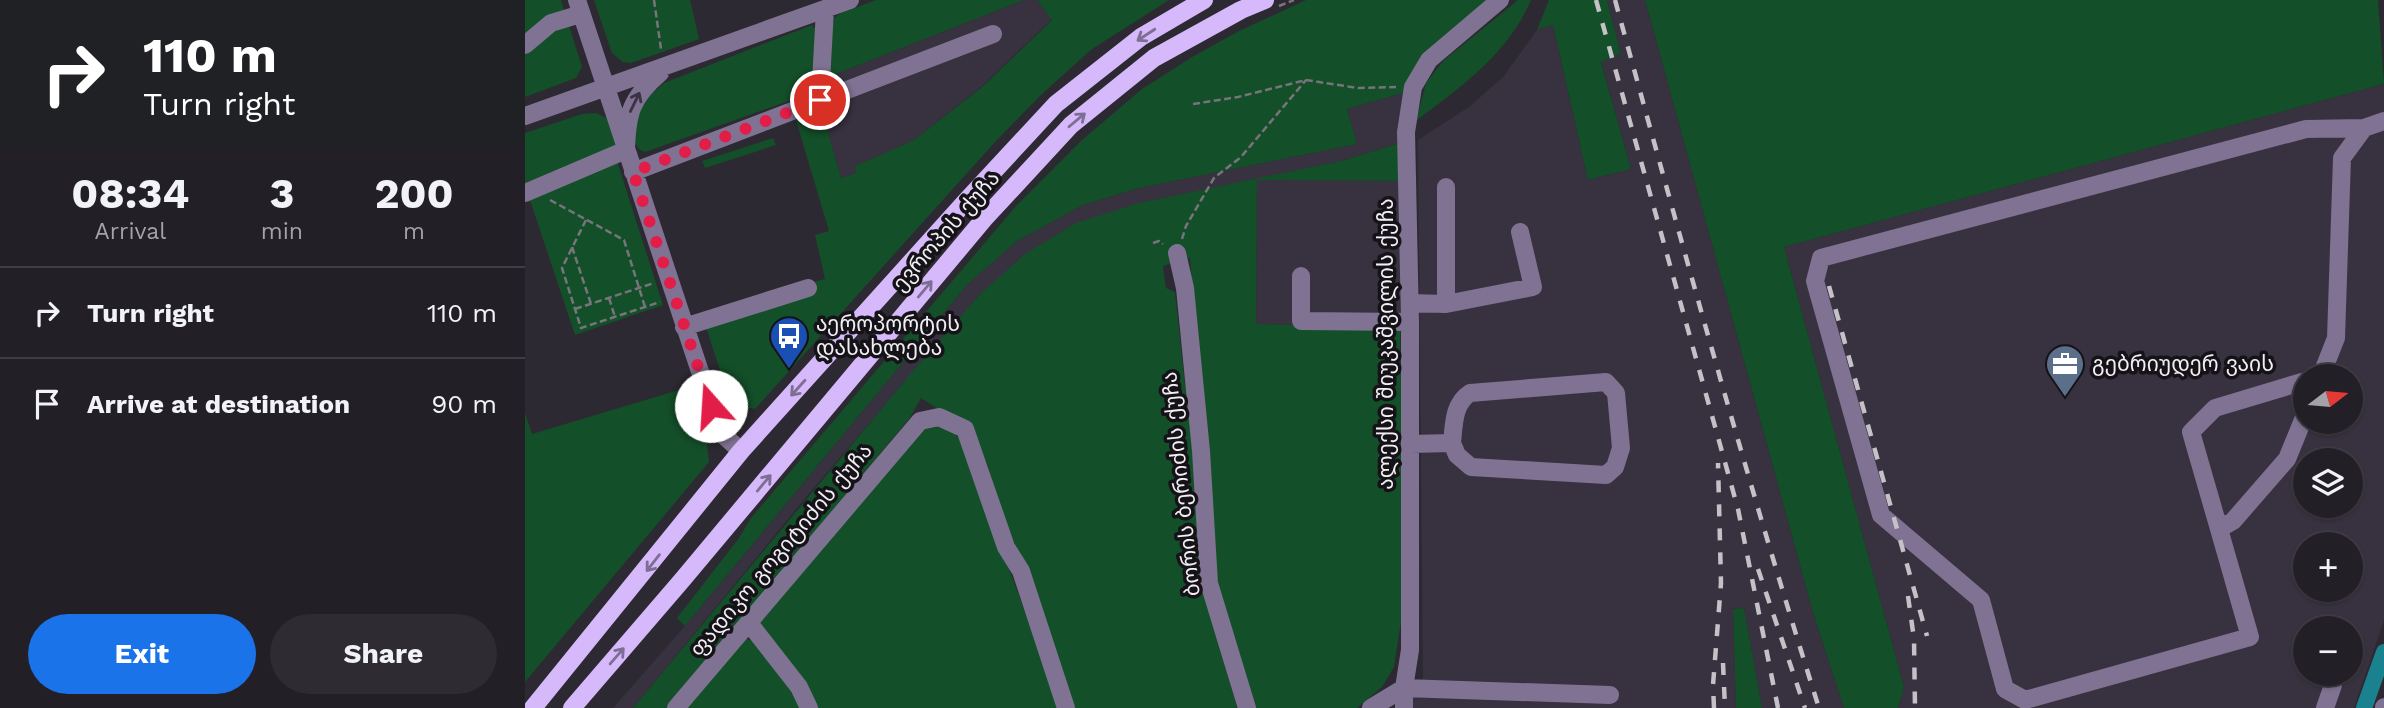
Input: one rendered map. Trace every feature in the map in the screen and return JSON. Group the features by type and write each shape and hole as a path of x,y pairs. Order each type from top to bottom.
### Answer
{"main road":[{"name":"ევროპის ქუჩა","path":"533,708 741,451 1056,104 1141,37 1205,0"},
{"name":"ევროპის ქუჩა","path":"572,708 692,569 984,219 1071,125 1154,58 1241,10 1271,4"}],"street":[{"path":"525,116 605,88 664,62 850,0"},
{"name":"ალექსი შიუკაშვილის ქუჩა","path":"1404,708 1410,650 1410,303 1406,132 1413,87 1429,60 1500,0"},
{"path":"525,45 551,23 579,7 720,432 741,451"},
{"path":"820,100 825,9"},
{"path":"633,172 993,34"},
{"path":"626,150 627,123 633,101 664,62"},
{"path":"2293,385 2215,408 2191,432 2250,637 2025,701 2005,688 1981,600 1881,515 1815,281 1821,258 2306,129 2364,128 2384,121"},
{"path":"2326,364 2336,338 2342,158 2364,128"},
{"path":"528,191 626,150"},
{"path":"1446,187 1446,304"},
{"path":"1410,303 1446,304 1533,287 1520,232"},
{"name":"ბორის ბერიძის ქუჩა","path":"1177,253 1185,288 1201,451 1209,583 1247,708"},
{"path":"1301,276 1301,321 1410,322"},
{"path":"684,327 808,288"},
{"path":"1606,382 1616,393 1621,448 1615,467 1607,475 1471,467 1457,456 1452,443 1458,405 1462,398 1470,393 1606,382"},
{"name":"ფადიკო გოგიტიძის ქუჩა","path":"676,708 920,421 939,417 965,429 1006,547 1021,571 1066,708"},
{"path":"2219,529 2234,521 2287,458 2297,434"},
{"path":"1410,444 1452,443"},
{"path":"749,623 799,687 809,708"},
{"path":"2325,708 2333,686"},
{"path":"1371,708 1404,688 1511,700 1610,695"}],"path":[{"path":"654,0 664,62"},
{"path":"1271,4 1294,0"},
{"path":"1193,104 1238,97 1305,80 1358,88 1413,87"},
{"path":"1153,243 1159,241 1177,253 1186,226 1214,178 1241,157 1305,80"},
{"path":"528,191 624,240 645,307"},
{"path":"586,220 562,268 581,328 666,299"},
{"path":"572,247 591,304"},
{"path":"575,309 660,281"},
{"path":"609,298 615,317"}],"shaded area":[{"path":"1024,0 1037,0 1052,19 981,87 914,140 856,166 856,173 841,178 822,110 831,76"},
{"path":"1607,0 1645,0 1814,616 1844,708 1762,708 1744,608 1733,609 1736,708 1410,708 1410,701 1423,678 1418,140 1469,107 1503,77 1537,30 1553,25 1588,180 1631,169 1601,61 1621,54"},
{"name":"გებრიუდერ ვაის","path":"2384,84 2384,620 2363,682 2363,616 2293,616 2293,686 2362,686 2354,708 1898,708 1904,687 1784,247"},
{"path":"1403,93 1397,130 1400,143 1341,161 1261,179 1401,181 1400,326 1256,324 1257,179 980,294 807,496 633,708 613,708 685,626 967,285 1017,241 1083,205 1139,188 1357,144 1347,109"}],"green space":[{"path":"525,0 561,0 582,67 576,78 525,97"},
{"path":"594,0 690,0 699,39 631,63 623,62 612,53"},
{"path":"876,0 1024,0 831,76 826,69 834,18"},
{"path":"1037,0 1169,0 1092,49 1042,94 995,142 755,409 735,405 729,398 706,327 817,291 813,282 825,279 815,235 829,231 795,117 822,110 841,178 856,173 855,166 914,140 982,87 1052,20"},
{"path":"1306,0 1491,0 1420,58 1403,93 1347,109 1357,144 1139,188 1083,205 1017,241 967,285 685,626 677,618 739,538 751,518 1016,206 1082,140 1142,89 1192,57 1239,31"},
{"path":"1518,0 1531,0 1522,19 1497,53 1466,82 1416,121 1426,83 1443,61"},
{"path":"1549,0 1607,0 1621,54 1601,62 1631,169 1588,180 1553,25 1537,30"},
{"path":"1645,0 2378,0 2384,84 1784,247 1904,687 1898,708 1844,708 1814,616"},
{"path":"812,25 818,32 814,92 645,152 639,149 635,143 634,117 647,98 664,83"},
{"path":"596,113 607,118 619,145 525,184 525,133 582,114"},
{"path":"773,138 776,145 705,168 702,161"},
{"path":"1400,143 1401,181 1257,180 1256,324 1400,326 1405,596 1394,667 1382,687 1357,708 1249,708 1214,585 1190,258 1163,266 1166,288 1175,292 1185,385 1189,398 1202,585 1237,708 1072,708 1018,550 995,502 988,465 970,430 921,398 909,419 667,708 633,708 918,365 980,294 1025,254 1076,223 1139,203 1341,161"},
{"path":"617,161 663,305 575,335 528,194"},
{"path":"689,387 707,443 709,462 525,682 525,413 532,434"},
{"path":"925,423 947,427 961,440 1061,708 813,708 757,622"},
{"path":"1744,608 1762,708 1736,708 1733,609"},
{"path":"744,638 764,645 802,708 687,708"}],"waterway":[{"path":"2364,708 2384,652"}],"railway":[{"path":"1596,0 1738,509 1778,708"},
{"path":"1615,0 1739,444 1819,708"},
{"path":"1829,286 1927,636"},
{"path":"1714,708 1713,685 1721,583 1718,463"},
{"path":"1758,569 1805,708"},
{"path":"1908,596 1914,639 1915,708"},
{"path":"1723,663 1725,708"}],"place":[{"name":"აეროპორტის დასახლება","path":"789,370"},
{"name":"გებრიუდერ ვაის","path":"2065,398"}],"route":[{"path":"711,406 633,172 820,100"}]}
